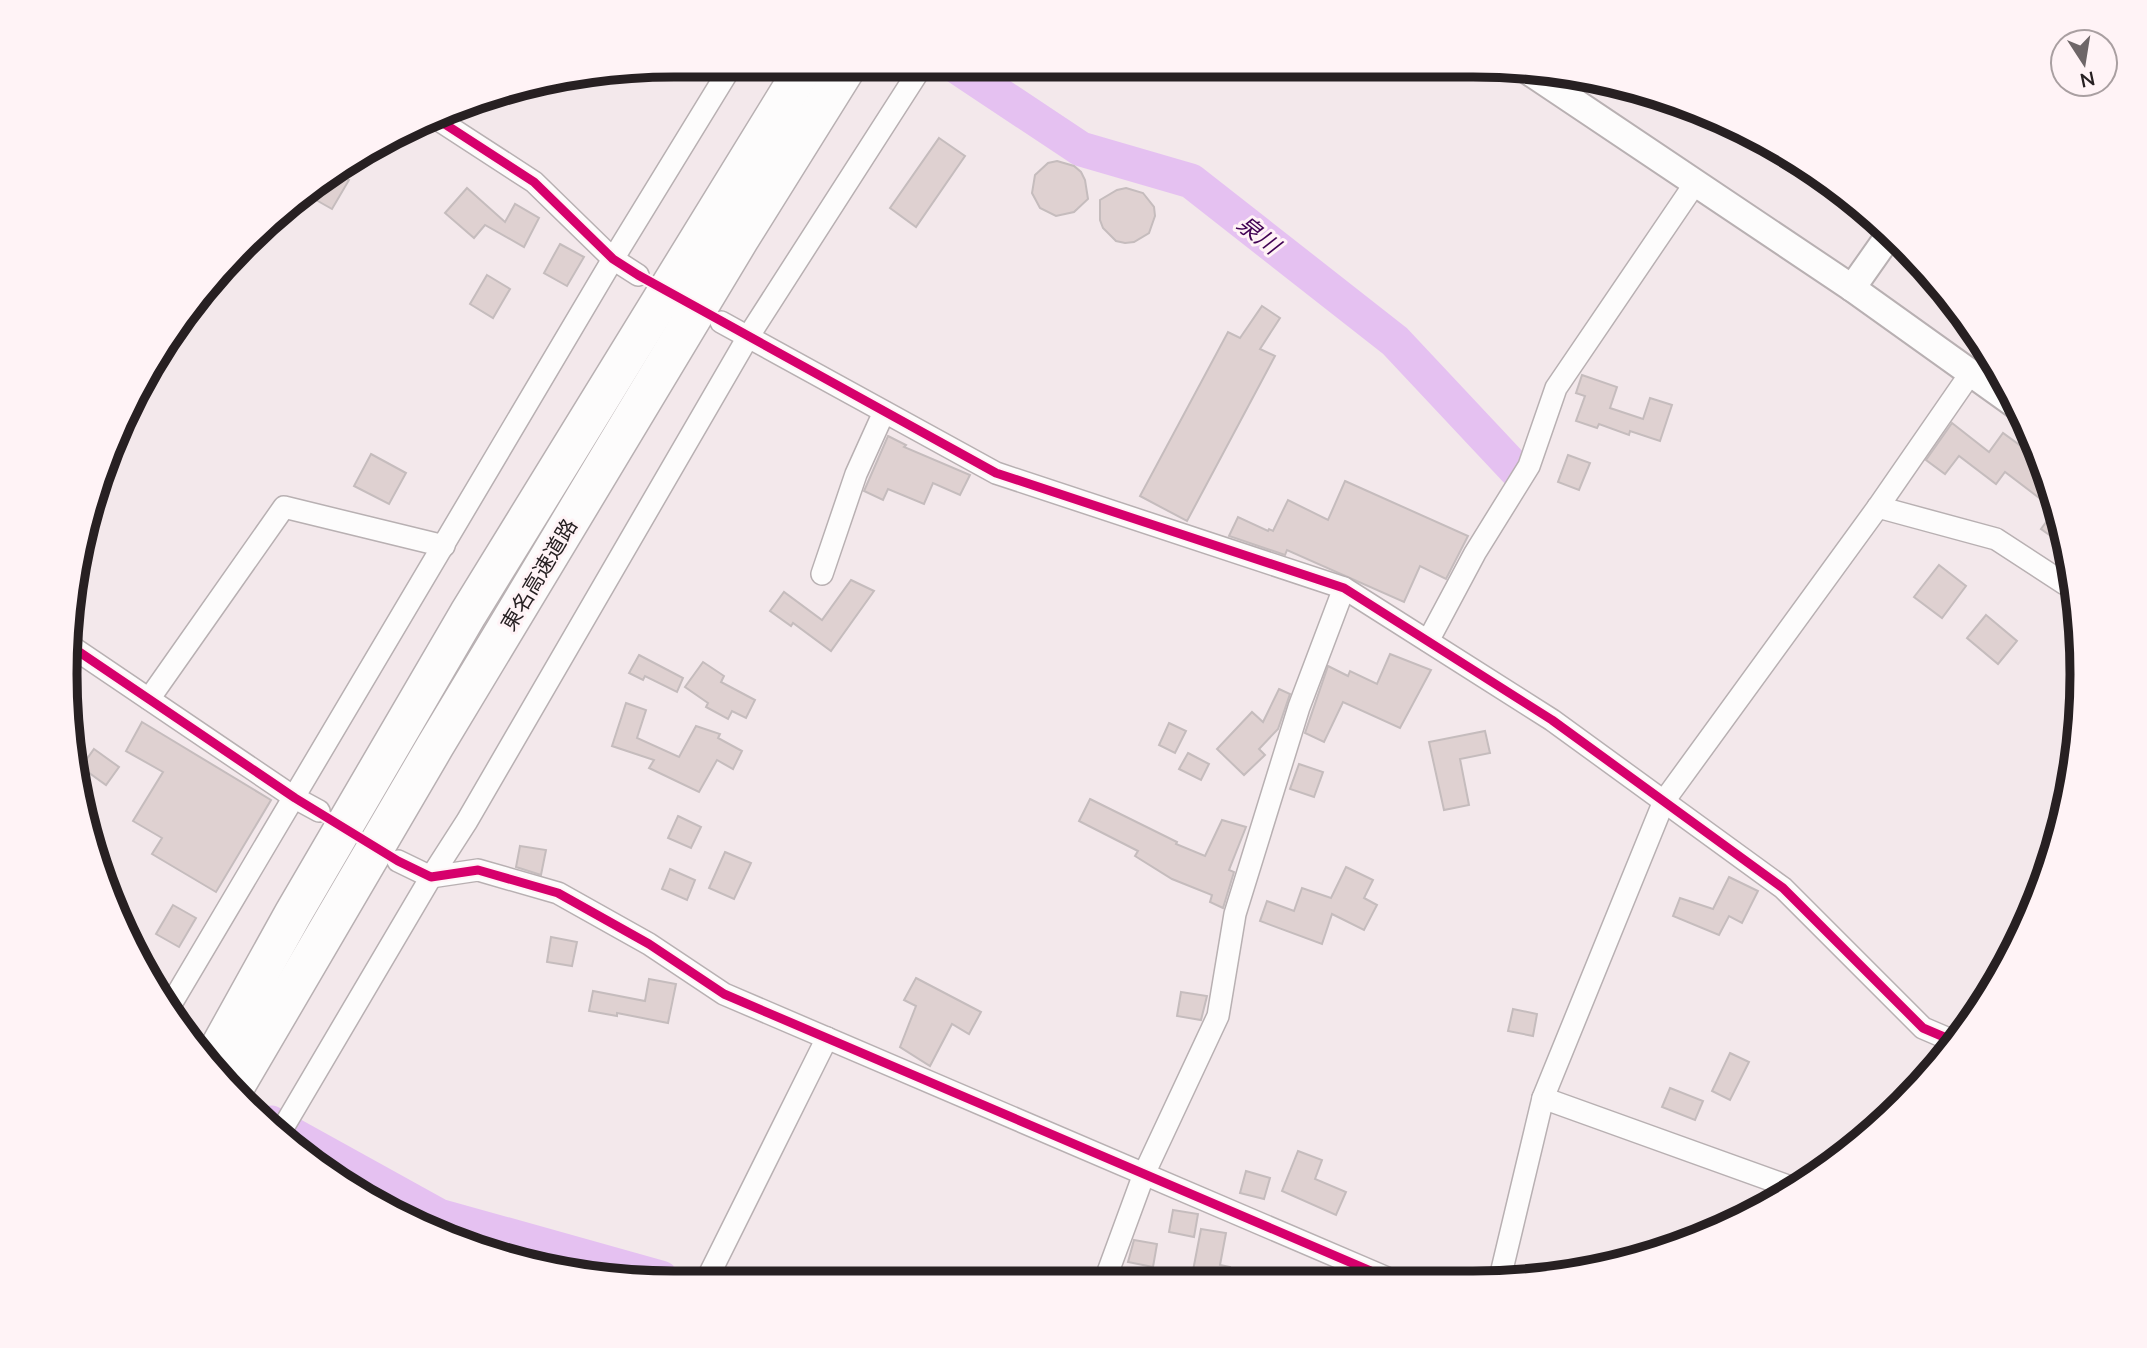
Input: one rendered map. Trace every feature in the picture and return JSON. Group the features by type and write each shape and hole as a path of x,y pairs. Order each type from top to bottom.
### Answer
{"highway":[{"name":"東名高速道路","path":"229,1064 293,914 468,614 798,77"},
{"name":"東名高速道路","path":"229,1064 449,722 740,239 841,77"}],"street":[{"path":"174,1000 613,258 725,77"},
{"path":"284,1126 467,821 747,337 915,77"},
{"path":"1544,81 1852,288 2000,395"},
{"path":"443,123 534,182 613,258 638,275"},
{"path":"1428,641 1475,553 1529,466 1556,388 1696,182"},
{"path":"1852,288 1884,242"},
{"path":"721,322 996,473 1344,588 1552,720 1783,888 1923,1028 1946,1038"},
{"path":"1502,1270 1543,1098 1664,802 1878,507 1970,374"},
{"path":"822,574 856,474 884,412"},
{"path":"149,699 284,507 444,546"},
{"path":"1878,507 1996,538 2063,583"},
{"path":"1108,1271 1144,1174 1218,1016 1235,914 1299,707 1344,588"},
{"path":"78,651 295,798 319,811"},
{"path":"398,861 431,877 478,870 558,893 649,944 724,994 1371,1271"},
{"path":"1930,1031 1924,1043 1937,1049"},
{"path":"710,1271 827,1038"},
{"path":"1543,1098 1783,1184"}],"building":[{"path":"939,138 965,156 916,227 890,208"},
{"path":"1057,161 1074,166 1081,172 1088,199 1074,212 1056,216 1040,208 1032,193 1035,175 1048,163"},
{"path":"344,177 349,180 332,209 313,198"},
{"path":"467,188 505,222 515,204 539,218 524,247 485,225 474,238 445,213"},
{"path":"1126,188 1143,193 1154,207 1155,216 1149,233 1134,242 1125,243 1116,241 1103,228 1100,220 1100,200"},
{"path":"560,244 584,257 567,286 544,273"},
{"path":"487,275 510,289 493,318 470,304"},
{"path":"1262,306 1280,318 1260,349 1275,356 1187,521 1140,496 1228,332 1240,338"},
{"path":"1582,375 1617,387 1610,408 1643,419 1650,398 1672,405 1660,441 1630,431 1629,435 1599,424 1597,428 1576,421 1585,396 1576,393"},
{"path":"1952,423 1989,452 2003,433 2026,450 2044,502 2005,472 1996,484 1959,456 1945,474 1926,460"},
{"path":"888,436 906,445 904,447 970,475 960,495 933,483 924,504 888,489 883,500 864,491"},
{"path":"371,454 406,473 389,504 354,486"},
{"path":"1568,455 1590,463 1579,490 1558,482"},
{"path":"1345,481 1468,536 1446,579 1420,566 1404,602 1287,550 1285,555 1229,536 1238,517 1273,531 1288,500 1328,520"},
{"path":"2050,517 2055,539 2041,529"},
{"path":"1939,565 1966,586 1942,618 1914,597"},
{"path":"851,580 874,591 831,651 793,623 791,626 770,611 784,592 822,620"},
{"path":"1986,615 2017,641 1998,664 1967,638"},
{"path":"1390,654 1431,670 1400,728 1343,702 1324,742 1305,733 1328,666 1348,676 1350,671 1377,684"},
{"path":"639,655 683,678 677,692 645,676 643,680 629,673"},
{"path":"703,662 724,676 721,682 755,700 746,718 732,711 728,719 706,707 708,703 685,687"},
{"path":"1279,689 1290,694 1278,729 1259,749 1265,755 1244,775 1217,749 1252,712 1263,722"},
{"path":"626,703 646,710 637,738 679,757 696,726 720,734 718,738 742,751 733,769 717,760 699,792 649,768 654,760 612,746"},
{"path":"142,722 271,800 216,892 152,854 162,838 133,821 163,772 126,751"},
{"path":"1169,723 1186,731 1175,753 1159,745"},
{"path":"1485,731 1490,753 1460,759 1469,805 1444,810 1429,742"},
{"path":"94,749 119,767 106,785 85,770 84,763"},
{"path":"1188,753 1209,764 1201,780 1179,769"},
{"path":"1299,764 1323,772 1314,797 1290,789"},
{"path":"1090,799 1177,842 1176,844 1205,856 1222,820 1246,827 1229,870 1234,872 1223,908 1210,902 1212,895 1172,879 1135,856 1138,851 1079,821"},
{"path":"678,816 701,827 691,848 668,838"},
{"path":"520,846 546,850 541,875 516,867"},
{"path":"725,852 751,863 734,899 709,888"},
{"path":"1346,867 1373,880 1364,898 1377,905 1364,930 1332,914 1322,944 1260,921 1267,901 1294,911 1302,888 1331,898"},
{"path":"670,869 695,880 687,900 662,889"},
{"path":"1729,877 1758,891 1742,923 1729,916 1719,935 1673,916 1680,898 1713,909"},
{"path":"173,905 196,918 179,947 156,934"},
{"path":"551,937 577,942 572,966 547,962"},
{"path":"916,978 981,1012 969,1034 952,1024 930,1066 900,1047 916,1006 904,1000"},
{"path":"649,979 676,984 668,1023 617,1013 617,1016 589,1011 593,991 645,1001"},
{"path":"1181,992 1207,996 1201,1020 1177,1016"},
{"path":"1513,1009 1537,1014 1533,1036 1508,1031"},
{"path":"1730,1053 1749,1062 1730,1100 1712,1091"},
{"path":"1670,1088 1703,1101 1695,1120 1662,1107"},
{"path":"1298,1151 1322,1160 1315,1179 1346,1192 1336,1215 1282,1191"},
{"path":"1246,1171 1270,1178 1264,1199 1240,1193"},
{"path":"1173,1210 1198,1214 1194,1237 1169,1232"},
{"path":"1201,1229 1226,1233 1220,1265 1230,1267 1229,1271 1193,1271"},
{"path":"1134,1240 1157,1244 1153,1267 1128,1262"}],"waterway":[{"name":"泉川","path":"973,77 1081,149 1191,181 1395,341 1516,470"},
{"path":"300,1139 439,1216 631,1270"}],"cycle path":[{"path":"443,123 534,182 613,259 638,275 996,473 1344,588 1552,720 1783,888 1923,1028 1946,1038"},
{"path":"78,651 295,798 398,861 431,877 478,870 558,893 649,944 724,994 1371,1271"}]}
